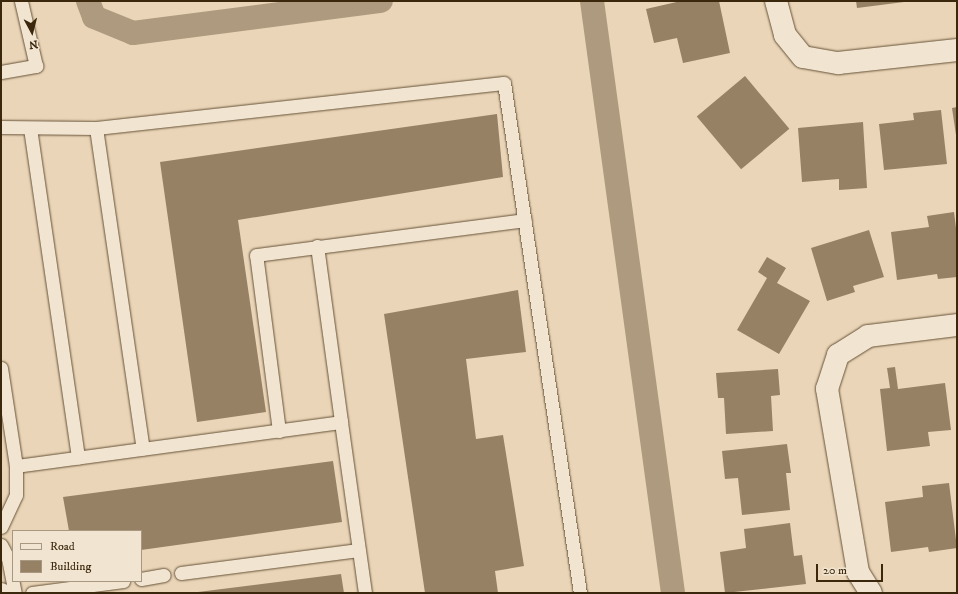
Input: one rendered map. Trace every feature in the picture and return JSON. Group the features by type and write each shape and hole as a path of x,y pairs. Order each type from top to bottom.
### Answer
{"street":[{"path":"776,1 785,35 803,57 838,64 957,50"},
{"path":"871,593 858,572 828,389 838,354 868,336 957,325"}],"lane":[{"path":"1,72 36,66 21,1"},
{"path":"1,127 96,128 504,83 580,593"},
{"path":"30,128 78,458"},
{"path":"96,128 143,449"},
{"path":"279,431 256,255 525,220"},
{"path":"317,246 365,593"},
{"path":"1,368 16,466 16,495 1,527"},
{"path":"16,466 341,422"},
{"path":"1,545 8,558 12,578"},
{"path":"181,573 359,550"},
{"path":"142,579 164,576"},
{"path":"13,582 15,593"},
{"path":"32,593 115,582"},
{"path":"1,589 10,593"}],"building":[{"path":"681,1 719,1 730,53 683,63 677,38 654,43 646,9"},
{"path":"856,1 904,1 904,2 857,8"},
{"path":"745,76 789,129 741,169 697,116"},
{"path":"957,107 957,135 956,135 952,108"},
{"path":"941,110 947,164 884,170 879,124 914,120 913,113"},
{"path":"497,114 503,177 238,220 266,412 197,422 160,162"},
{"path":"863,122 867,188 839,190 839,179 802,182 798,128"},
{"path":"954,212 957,236 957,277 938,279 937,274 897,280 891,232 929,227 927,216"},
{"path":"869,230 884,277 853,286 855,292 827,301 811,248"},
{"path":"767,257 786,268 777,283 810,301 779,354 737,330 767,278 758,272"},
{"path":"518,290 526,352 466,359 476,439 503,435 524,566 495,571 498,593 425,593 384,314"},
{"path":"895,367 898,389 945,383 951,430 928,432 930,446 887,451 880,389 890,388 887,368"},
{"path":"778,369 780,395 771,396 773,431 726,434 724,398 718,398 716,373"},
{"path":"787,444 791,473 786,473 790,510 742,515 738,478 725,479 722,451"},
{"path":"333,461 342,522 142,550 142,530 69,530 63,497"},
{"path":"949,483 957,548 929,552 928,547 891,552 885,502 923,497 922,486"},
{"path":"790,523 794,556 802,555 806,584 725,593 720,552 746,548 744,529"},
{"path":"341,574 344,593 198,593 198,592"}],"waterway":[{"path":"88,1 94,17 133,33 381,1"},
{"path":"592,1 673,593"}]}
